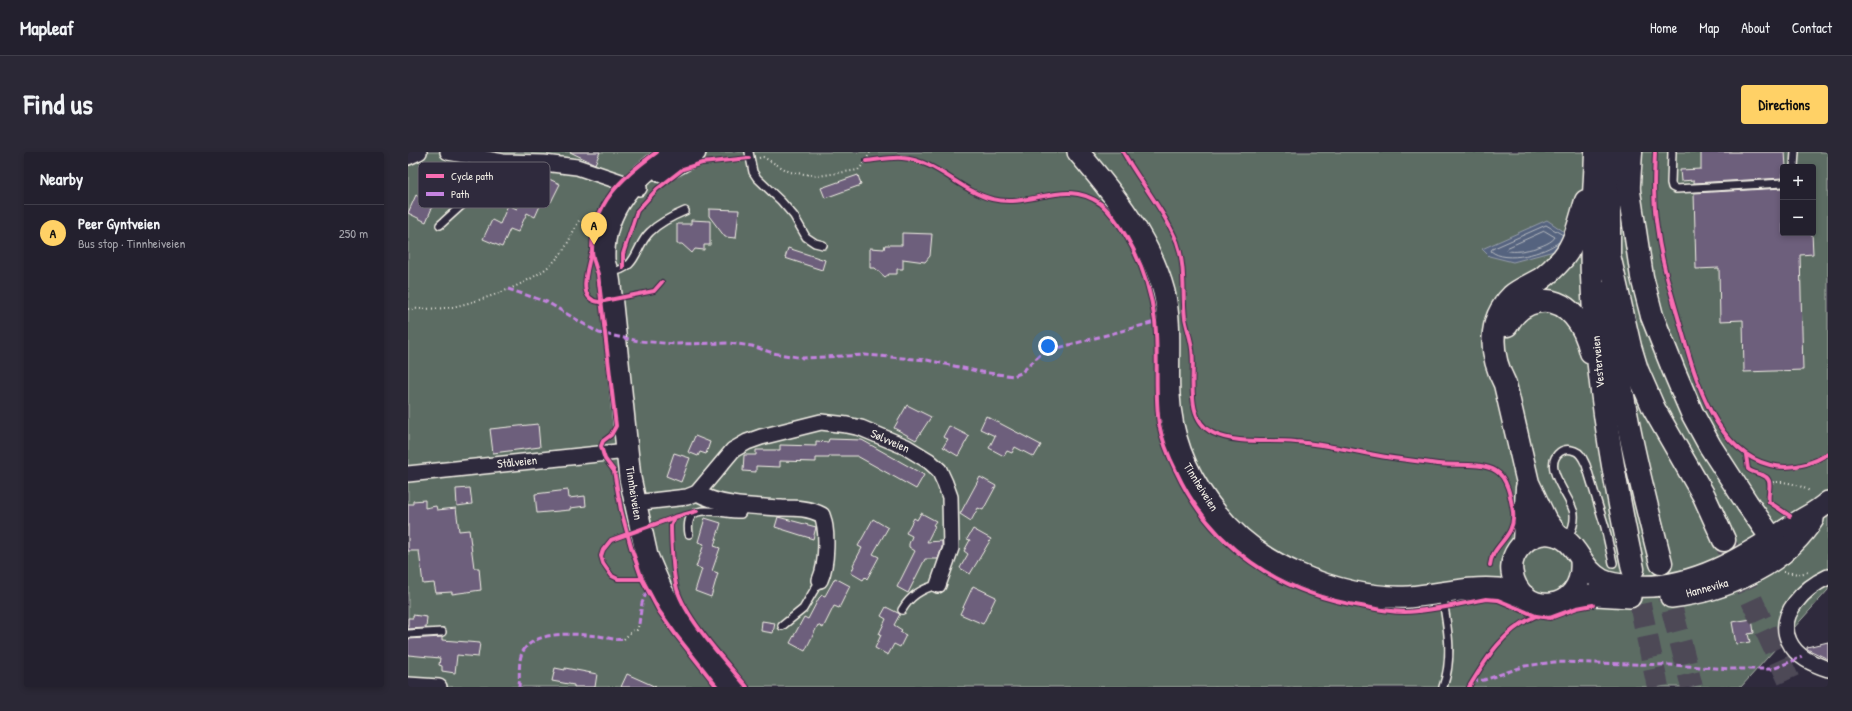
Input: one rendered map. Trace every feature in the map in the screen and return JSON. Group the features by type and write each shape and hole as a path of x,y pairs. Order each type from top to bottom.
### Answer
{"main road":[{"name":"Vesterveien","path":"1613,152 1609,197 1609,255 1612,314 1619,380 1633,451 1661,564"},
{"path":"1631,152 1628,185 1630,296 1639,343 1659,399 1704,496"},
{"name":"Vesterveien","path":"1595,161 1592,274 1599,380 1613,472 1623,566"},
{"path":"1562,538 1545,519 1528,483 1505,384 1498,370 1493,352 1492,339 1498,316 1512,296 1540,279 1564,257 1575,235 1595,161"},
{"path":"1628,185 1642,277 1652,316 1660,337 1692,413 1710,446 1779,554"},
{"name":"Vesterveien","path":"1609,255 1630,347 1639,376 1654,409 1704,496 1724,540"},
{"path":"1505,384 1507,369 1504,340 1506,327 1518,310 1535,301 1554,303 1564,307 1573,314 1590,346 1599,380"},
{"path":"1519,550 1528,483"}],"street":[{"path":"408,157 419,152"},
{"path":"448,152 535,162"},
{"name":"Tinnheiveien","path":"674,152 651,166 635,187 614,209 609,226 604,258 608,272 611,295 634,503 647,556 662,591 678,618 733,687"},
{"name":"Tinnheiveien","path":"635,187 695,152"},
{"name":"Tinnheiveien","path":"1078,152 1126,213 1157,268 1164,294 1168,321 1169,396 1172,424 1181,454 1194,481 1209,504 1228,527 1249,545 1298,574 1329,585 1384,596 1408,597 1496,589 1526,597"},
{"path":"550,164 577,167 635,187"},
{"name":"Sølvveien","path":"696,493 734,450 747,442 761,437 822,422 847,425 876,434 906,447 929,461 939,470 946,483 950,497 951,548 938,585"},
{"name":"Stålveien","path":"408,474 627,450"},
{"path":"634,503 687,498 696,493 714,501 745,506 804,509 822,515 825,522 824,573 820,580"},
{"path":"1581,561 1580,581 1575,590 1569,596 1552,604 1534,602 1526,597 1518,590 1514,580 1512,569 1519,550 1540,535 1562,538 1578,553 1581,561 1595,576 1612,584 1642,587 1683,581 1721,568 1754,551 1779,554 1819,501"},
{"name":"Tinnheiveien","path":"1450,592 1493,576 1502,570 1519,550"},
{"name":"Hannevika","path":"1569,596 1596,595 1655,597 1696,592 1723,585 1745,576 1773,560 1779,554"},
{"path":"1828,577 1820,580 1802,595 1792,608 1786,626 1789,642 1802,657 1815,665 1828,669"},
{"path":"418,686 439,687"}],"lane":[{"path":"1672,152 1671,183 1672,187 1676,189 1780,183"},
{"path":"1794,164 1795,152"},
{"path":"749,155 756,178 781,201 794,216 806,237 815,243 824,246"},
{"path":"440,225 460,208"},
{"path":"608,272 618,271 628,266 636,257 642,243 650,232 685,211"},
{"path":"1562,538 1574,524 1574,512 1553,470 1554,459 1560,452 1568,449 1576,451 1582,456 1605,528 1623,566"},
{"path":"689,534 688,520 690,516 697,511 741,514 745,506"},
{"path":"782,626 803,608 820,580"},
{"name":"Sølvveien","path":"902,610 914,594 938,585"},
{"path":"1443,687 1450,658 1450,592"},
{"path":"408,634 442,632"}],"path":[{"path":"749,155 763,157 790,172 818,176 858,170 866,161 870,152"},
{"path":"866,161 874,160"},
{"path":"408,309 456,306 508,289 532,277 548,267 560,255 580,218"},
{"path":"1766,476 1769,483 1769,490"},
{"path":"1769,483 1789,483 1805,488 1819,501"},
{"path":"1779,554 1799,574 1811,572"},
{"path":"624,639 633,630 637,630 639,624"}],"green space":[{"path":"408,152 1828,152 1828,590 1741,687 408,687"}],"water":[{"path":"1547,220 1572,237 1554,251 1513,262 1489,256 1482,249"}],"building":[{"path":"570,152 600,152 595,164"},
{"path":"1701,152 1785,152 1786,164 1780,164 1780,178 1694,183 1694,180 1681,181 1680,170 1701,169"},
{"path":"858,175 861,185 825,198 821,188"},
{"path":"550,179 560,184 550,202"},
{"path":"1780,188 1780,236 1812,236 1813,254 1800,255 1803,370 1744,372 1743,320 1720,321 1719,268 1696,269 1694,193"},
{"path":"416,195 418,196 418,208 432,208 426,222 408,213"},
{"path":"507,208 539,208 535,217 527,213 518,232 510,229 502,247 483,239 492,220 500,224"},
{"path":"709,209 739,210 736,238 725,237 709,216"},
{"path":"691,220 710,221 710,245 704,245 704,250 695,249 692,253 682,244 677,244 677,224 691,224"},
{"path":"902,233 932,234 930,256 925,262 903,259 903,269 897,269 897,274 889,274 885,277 875,268 870,268 870,248 884,249 885,245 902,245"},
{"path":"788,248 825,260 822,270 785,258"},
{"path":"907,405 931,417 916,440 894,428"},
{"path":"986,416 1041,445 1034,457 1015,447 1012,453 1007,451 1004,456 989,448 995,436 980,429"},
{"path":"538,424 540,447 493,453 490,429"},
{"path":"949,426 969,436 958,456 943,447 948,439 943,437"},
{"path":"695,436 710,442 706,454 700,452 698,456 688,452"},
{"path":"829,439 862,440 924,475 916,489 857,456 829,456 829,458 816,458 816,462 780,461 780,467 756,466 756,472 743,471 744,455 756,455 756,450 780,450 780,445 816,446 816,441 828,442"},
{"path":"674,453 690,458 681,482 666,476"},
{"path":"980,477 996,486 983,510 978,508 971,521 960,514"},
{"path":"470,488 472,504 457,506 456,489"},
{"path":"568,490 569,498 585,496 586,506 570,508 570,510 537,513 535,494"},
{"path":"425,500 425,508 436,506 437,510 456,508 459,531 469,530 474,568 479,568 481,590 452,594 452,592 436,593 434,583 423,584 419,551 408,551 408,504 413,504 413,501"},
{"path":"921,513 936,521 927,542 942,541 942,547 938,559 925,559 908,593 897,587 915,551 909,547 912,536 906,533 914,518 917,520"},
{"path":"778,517 816,527 813,539 775,527"},
{"path":"705,518 721,523 714,546 720,548 712,571 718,573 711,597 695,591 702,569 696,567 704,544 698,542"},
{"path":"873,519 888,528 873,554 879,557 867,579 865,577 863,580 851,573 854,566 853,565 862,548 858,546"},
{"path":"973,529 991,539 970,574 960,568 968,554 964,551 970,540 967,539"},
{"path":"835,578 850,586 839,608 834,606 823,628 818,625 805,651 790,643 804,617 808,619 819,598 822,595 825,596"},
{"path":"973,586 996,597 983,624 960,614"},
{"path":"886,607 900,614 894,625 902,630 900,632 906,635 900,647 894,644 888,655 875,648 881,635 879,634 886,619 881,616"},
{"path":"413,615 427,617 426,628 408,629 408,618 413,618"},
{"path":"1752,619 1754,633 1748,634 1750,642 1736,644 1732,622"},
{"path":"762,621 775,623 773,633 761,631"},
{"path":"442,637 442,640 480,643 478,657 457,655 455,673 442,671 442,666 439,665 440,658 408,655 408,639"},
{"path":"1828,642 1828,659 1807,649 1807,647"},
{"path":"555,668 565,670 565,668 597,674 595,687 574,687 574,685 552,681"},
{"path":"627,674 656,687 621,687"}],"tunnel":[{"path":"1724,540 1792,687"},
{"path":"1633,572 1658,687"},
{"path":"1664,578 1692,687"}],"marked path":[{"path":"508,289 547,302 599,333 639,341 675,344 729,343 752,346 773,353 803,358 865,355 927,360 981,372 1013,376 1021,373 1043,352 1155,322"},
{"path":"639,624 642,603 648,589"},
{"path":"519,687 522,653 528,645 536,640 568,634 599,636 617,640 624,639"},
{"path":"1472,681 1484,680 1525,666 1554,662 1671,665 1731,669 1773,669 1802,657"}],"cycle path":[{"path":"657,152 632,171 611,193 603,205 593,234 592,253 598,274 616,426 611,435 603,441 601,446 605,459 614,471 621,510 631,547 642,579 659,611 717,687"},
{"path":"1123,152 1159,207 1172,230 1180,251 1183,270 1185,318 1191,341 1193,360 1194,407 1204,426 1213,433 1233,439 1306,443 1406,460 1445,465 1483,466 1490,468 1500,474 1506,484 1513,512 1513,521 1508,535 1495,552 1490,565"},
{"path":"1655,152 1655,208 1661,252 1692,365 1709,408 1720,427 1734,444 1750,457 1770,465 1785,467 1800,466 1828,454"},
{"path":"623,268 623,254 637,211 657,189 683,169 702,163 749,158"},
{"path":"866,161 889,158 914,160 926,164 969,190 992,199 1007,201 1021,200 1061,193 1074,193 1087,196 1105,207 1118,223 1131,246 1141,266 1148,288 1155,321 1159,424 1173,466 1191,498 1208,522 1228,544 1251,562 1276,578 1302,590 1331,600 1372,608 1405,612 1446,607 1486,599 1498,600 1536,616 1550,618 1577,608 1593,605"},
{"path":"591,253 585,282 588,295 592,300 599,302 654,291 662,282"},
{"path":"1746,455 1748,469 1768,479 1769,502 1790,516"},
{"path":"697,511 675,517 671,525 673,567 677,589 682,601 698,627 747,687"},
{"path":"642,579 618,579 612,576 603,563 601,556 603,550 611,540 675,517"},
{"path":"1469,687 1489,656 1505,637 1514,629 1536,616"}],"place":[{"name":"Peer Gyntveien","path":"594,245"}]}
